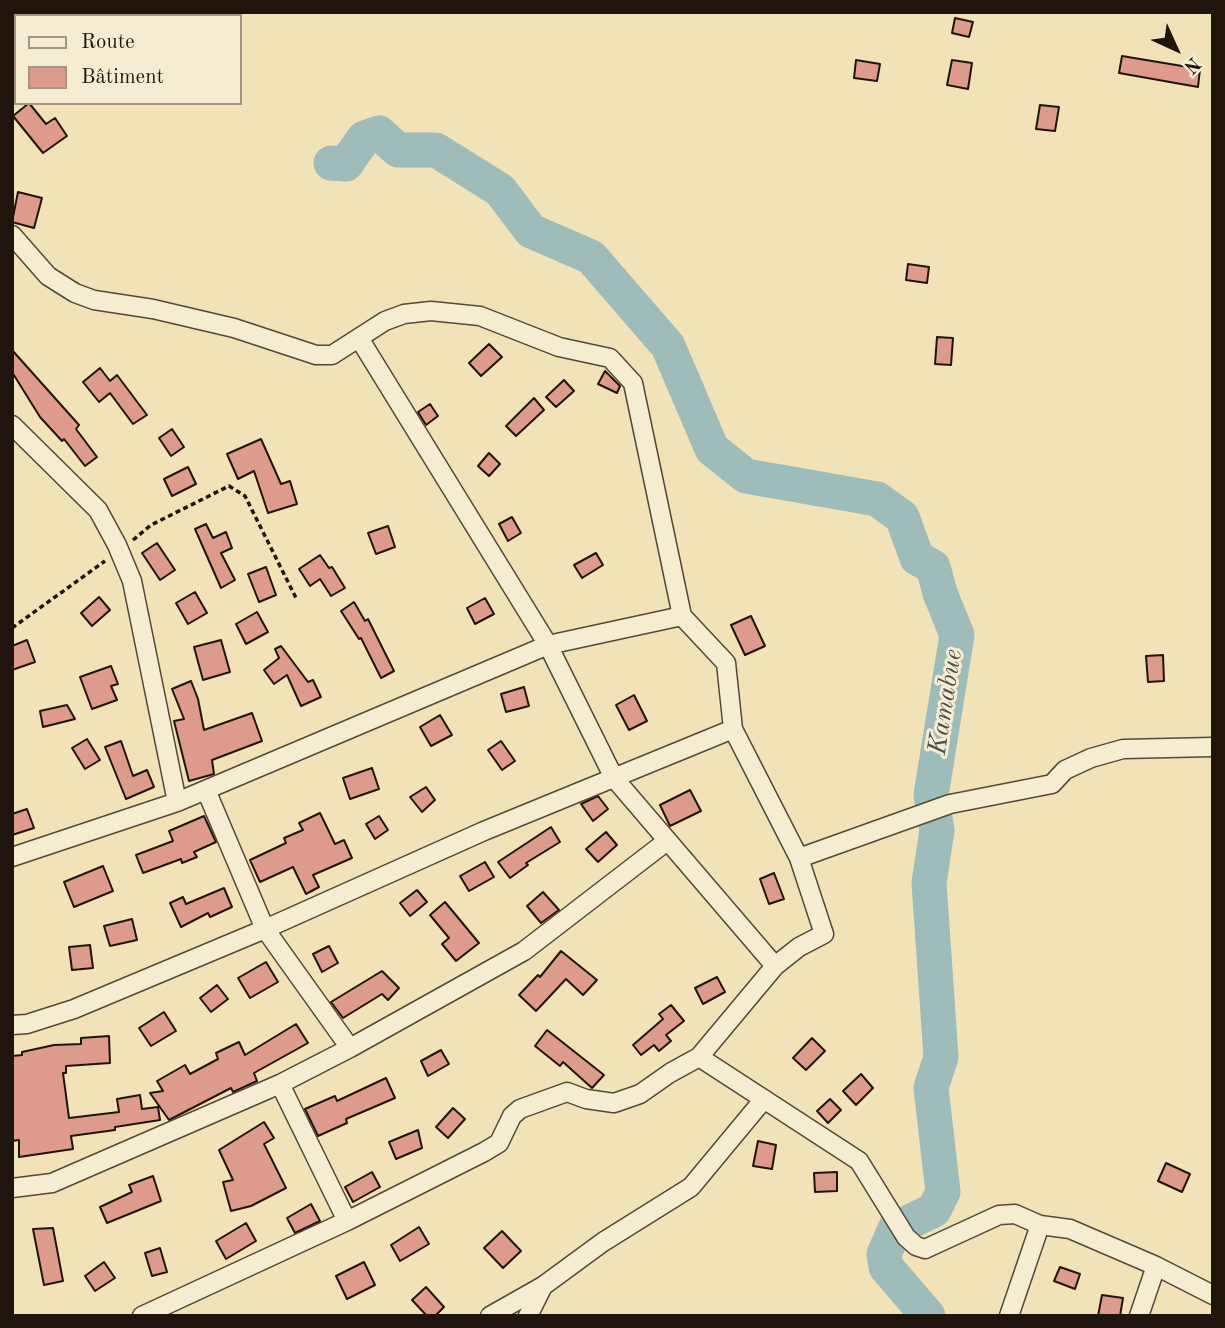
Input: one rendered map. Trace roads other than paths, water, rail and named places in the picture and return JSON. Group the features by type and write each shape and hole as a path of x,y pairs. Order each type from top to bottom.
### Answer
{"street":[{"path":"12,235 48,276 75,293 94,300 152,309 234,328 316,355 332,355 385,321 404,314 431,311 481,316 559,347 610,358 633,383 682,615 726,663 733,729 799,858 824,934 800,947 775,966 699,1057 640,1094 614,1103 567,1092 520,1109 512,1116 499,1143 347,1222 142,1316"},
{"path":"359,338 548,645 614,778 775,966"},
{"path":"12,425 98,510 119,551 132,582 177,802"},
{"path":"12,857 177,802 548,645 682,615"},
{"path":"12,1025 27,1024 74,1009 265,929 484,831 733,729"},
{"path":"799,858 950,804 1052,784 1065,770 1091,758 1123,749 1213,747"},
{"path":"206,790 265,929 350,1048"},
{"path":"12,1188 52,1183 280,1084 350,1048 524,951 667,841"},
{"path":"699,1057 859,1161 905,1237 916,1246 925,1249 938,1245 999,1215 1016,1214 1040,1225 1070,1229 1156,1266 1213,1295"},
{"path":"280,1084 347,1222"},
{"path":"490,1316 543,1286 603,1242 691,1187 764,1099"},
{"path":"1009,1316 1040,1225"},
{"path":"1139,1316 1156,1266"},
{"path":"528,1316 543,1286"}],"waterway":[{"name":"Kamabue","path":"331,163 346,164 364,138 379,133 398,150 436,150 500,190 531,231 591,257 668,346 712,449 746,476 877,499 902,517 917,558 933,567 957,635 931,795 937,830 929,883 941,1057 931,1088 943,1192 934,1210 895,1229 884,1254 886,1267 928,1316"}]}
